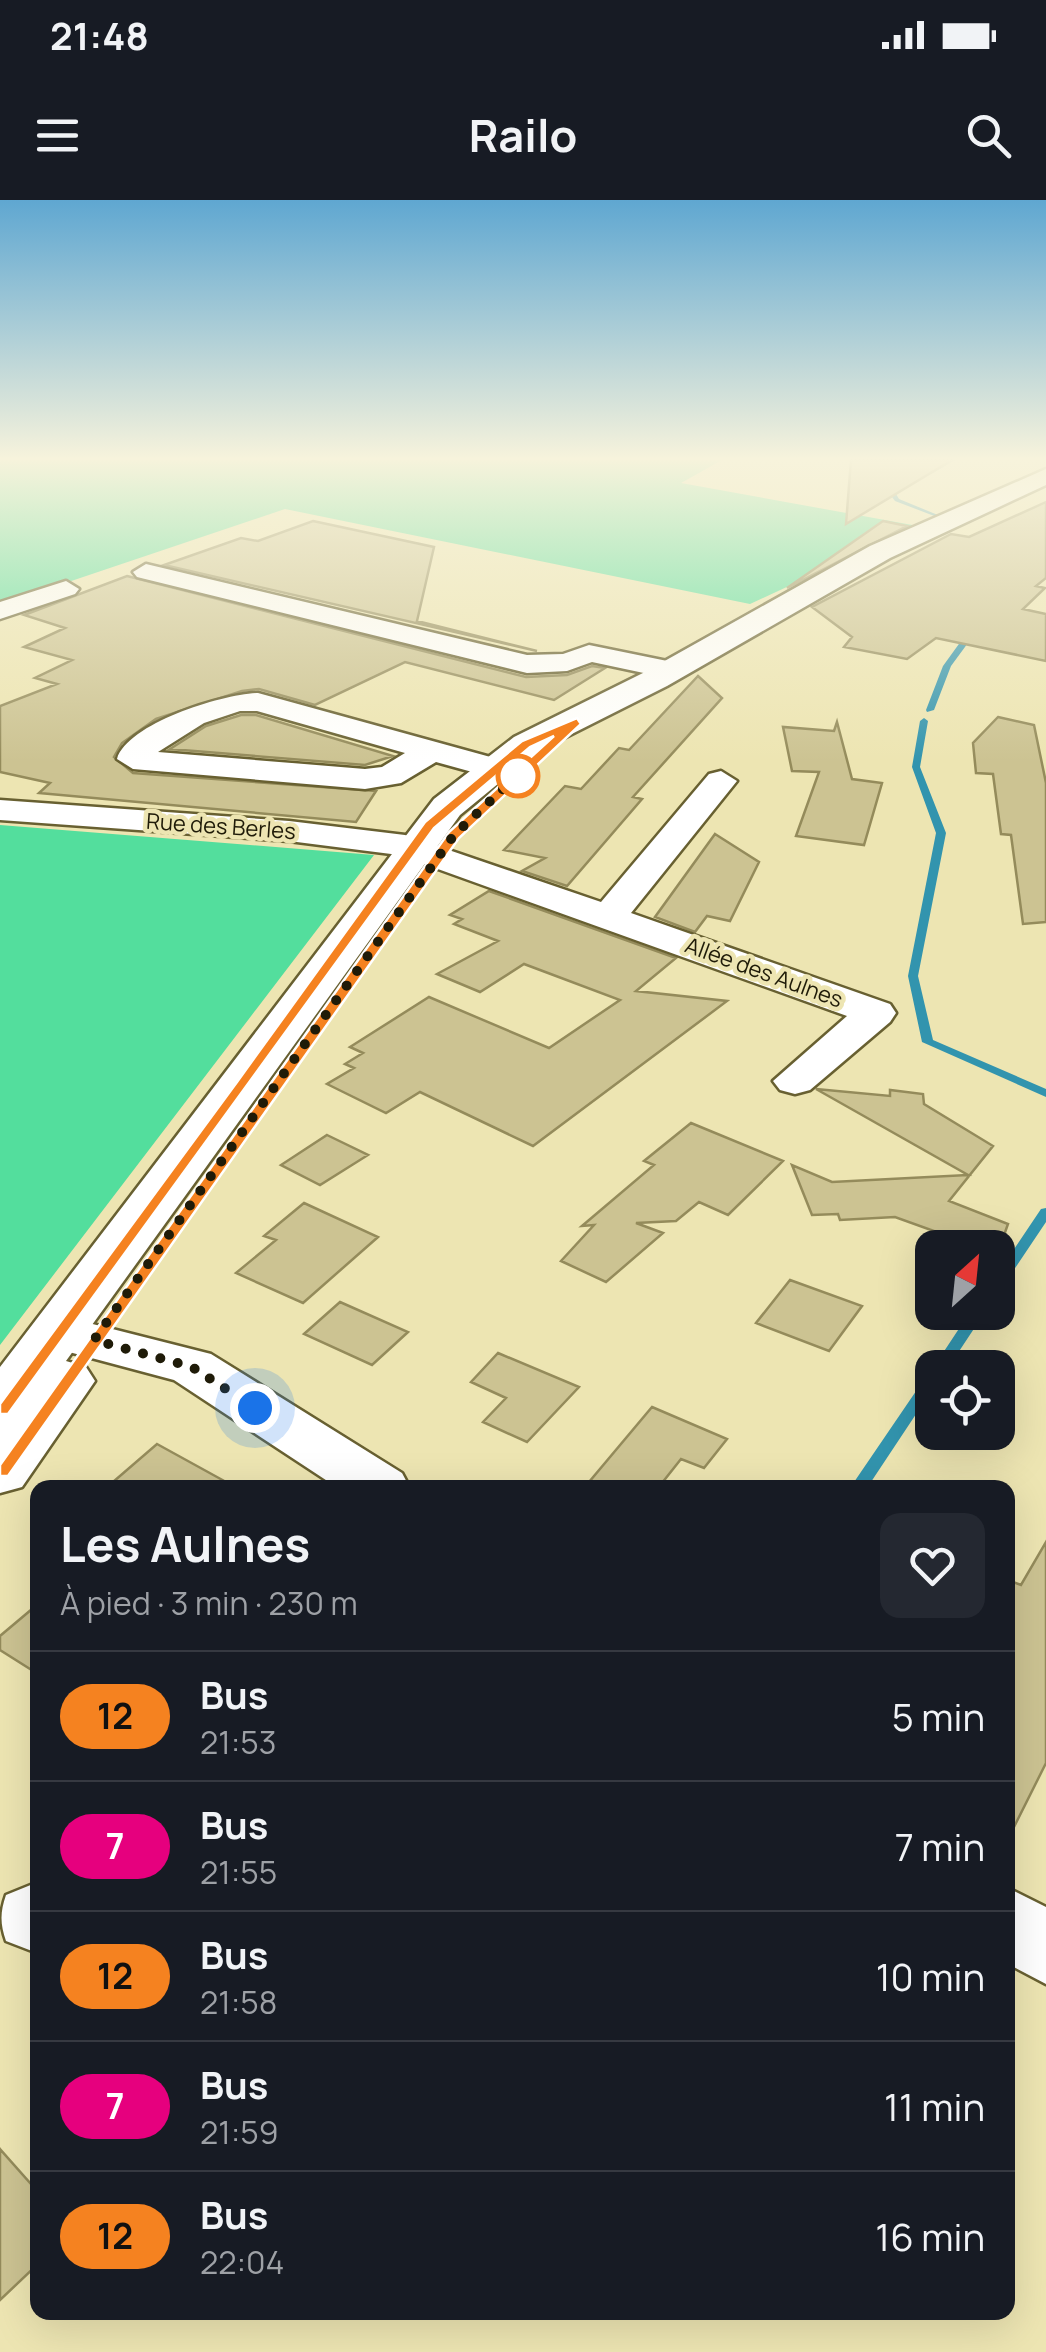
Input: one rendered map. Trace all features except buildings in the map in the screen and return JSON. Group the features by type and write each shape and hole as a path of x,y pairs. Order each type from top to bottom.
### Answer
{"street":[{"path":"427,852 430,825 526,744 577,722 865,560"},
{"path":"146,572 527,664 567,662 590,654 672,670"},
{"path":"0,611 66,589"},
{"path":"428,752 390,776 365,780 133,760 134,753 216,704 234,701 258,702 494,768"},
{"path":"0,1470 76,1336 427,852 577,722"},
{"path":"610,916 720,781"},
{"name":"Rue des Berles","path":"0,810 289,831 427,852"},
{"name":"Allée des Aulnes","path":"427,852 876,1014 795,1081"},
{"path":"0,1409 76,1336"},
{"path":"76,1336 192,1367 369,1480"},
{"path":"1015,1926 1046,1950"}],"green space":[{"path":"0,560 132,560 0,605"},
{"path":"537,560 844,560 750,604"},
{"path":"0,825 374,855 0,1345"}],"waterway":[{"path":"930,710 947,666 972,632"},
{"path":"924,721 916,767 941,833 913,976 928,1042 1046,1093"},
{"path":"1015,1258 1046,1212"},
{"path":"952,1350 966,1330"},
{"path":"863,1480 915,1404"}],"bus line":[{"name":"12","path":"0,1409 243,1085 430,825 526,744 577,722 454,835 0,1470"}],"route":[{"path":"255,1408 192,1367 94,1340 454,835 520,773 518,776"}]}
